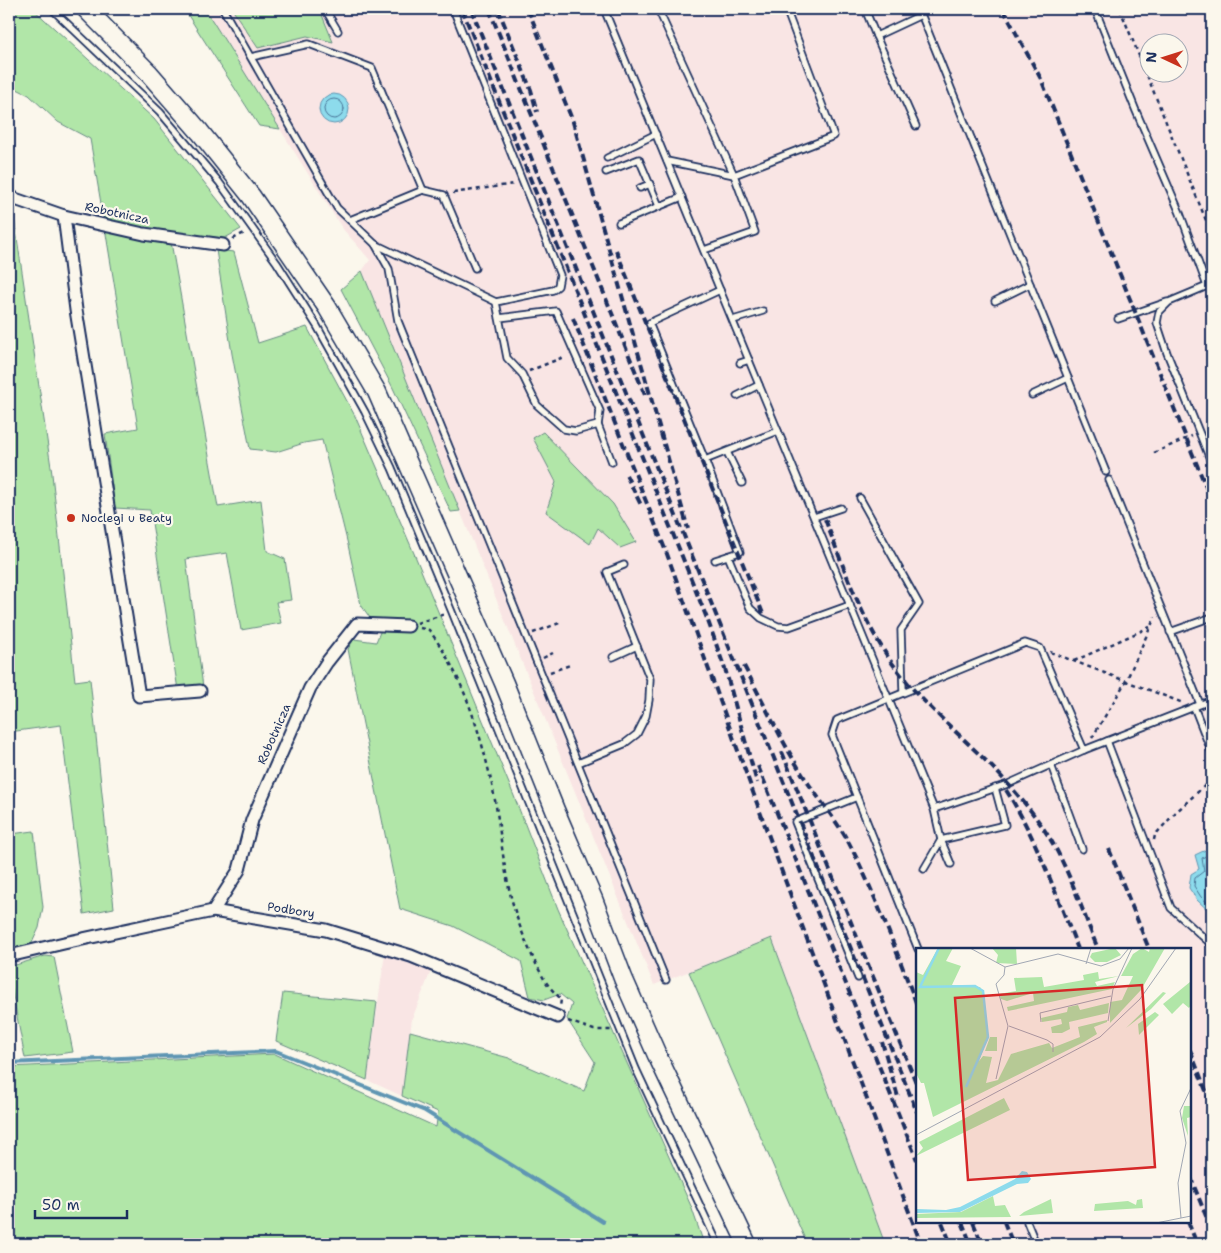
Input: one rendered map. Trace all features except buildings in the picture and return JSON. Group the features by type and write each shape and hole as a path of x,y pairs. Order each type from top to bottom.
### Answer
{"main road":[{"path":"86,9 148,72 200,132 251,196 327,307 376,392 504,683 554,810 593,899 623,978 747,1244"}],"street":[{"name":"Robotnicza","path":"9,195 15,199 64,216 144,234 223,245"},
{"path":"64,216 76,310 139,696 200,691"},
{"name":"Robotnicza","path":"212,911 239,870 252,820 310,688 327,662 357,624 408,626"},
{"name":"Podbory","path":"9,956 212,911 326,930 411,956 558,1017"}],"lane":[{"path":"52,9 160,112 219,182 277,263 317,326 365,412 392,468 452,612 636,1069 718,1244"},
{"path":"223,9 337,208 375,244 389,269 398,321 666,980"},
{"path":"324,9 338,31"},
{"path":"375,244 496,302 547,293 553,290 560,282 560,275 453,9"},
{"path":"604,9 934,809 941,840 951,864"},
{"path":"658,9 734,175 755,232 704,250"},
{"path":"667,161 734,175 834,136 786,9"},
{"path":"865,9 916,126"},
{"path":"1095,9 1210,285 1169,302 1118,319"},
{"path":"876,36 920,12 1106,472"},
{"path":"251,57 309,44 372,68 423,190"},
{"path":"607,158 656,134"},
{"path":"606,172 639,159 659,206"},
{"path":"640,188 650,184"},
{"path":"350,220 423,190 444,195 475,268"},
{"path":"619,223 682,197"},
{"path":"996,301 1030,284"},
{"path":"715,560 740,552 649,323 720,290"},
{"path":"496,302 507,358 522,374 536,405 564,429 576,431 598,425"},
{"path":"1169,302 1158,312 1157,323 1167,353 1212,464"},
{"path":"498,318 556,311 600,411 598,425 612,462"},
{"path":"733,320 763,311"},
{"path":"732,342 740,338"},
{"path":"740,364 749,360"},
{"path":"1032,395 1068,378"},
{"path":"737,396 759,385"},
{"path":"705,460 778,431"},
{"path":"726,452 742,482"},
{"path":"1109,480 1170,632 1212,753"},
{"path":"860,498 919,604 901,630 903,692"},
{"path":"814,517 841,508"},
{"path":"728,556 750,608 761,618 778,626 789,627 850,606"},
{"path":"578,763 624,744 637,734 646,716 650,679 607,572 624,566"},
{"path":"1170,632 1212,617"},
{"path":"918,948 832,735 837,720 1025,643 1040,648 1084,750"},
{"path":"613,657 637,646"},
{"path":"934,809 1008,784 1084,750 1212,700"},
{"path":"1107,741 1171,908 1212,945"},
{"path":"1051,765 1082,849"},
{"path":"924,869 941,840 1005,825 995,788"},
{"path":"857,798 795,822 858,978"},
{"path":"1027,1223 1036,1244"}],"path":[{"path":"1120,9 1212,235"},
{"path":"444,195 523,183"},
{"path":"223,245 252,229"},
{"path":"522,374 574,353"},
{"path":"1154,453 1200,432"},
{"path":"1084,750 1126,681 1160,606"},
{"path":"408,626 452,612"},
{"path":"526,636 562,622"},
{"path":"408,626 429,630 444,650 455,671 479,732 492,786 511,898 526,943 545,980 561,999 558,1017 594,1030 621,1030"},
{"path":"1074,661 1150,627"},
{"path":"1040,648 1197,706"},
{"path":"542,675 570,665"},
{"path":"1149,850 1156,835 1175,813 1212,779"}],"shaded area":[{"path":"205,9 1212,9 1212,1244 885,1244 772,939 654,985 362,271 370,260 342,228"},
{"path":"385,953 431,971 412,1019 402,1096 367,1080"}],"green space":[{"path":"9,9 33,9 154,119 241,229 225,238 145,231 104,221 90,139 58,122 29,95 9,85"},
{"path":"184,9 205,9 280,129 259,126"},
{"path":"232,9 316,9 322,15 333,42 307,36 258,48"},
{"path":"9,202 12,204 52,474 75,681 90,679 114,908 84,914 61,725 9,732"},
{"path":"105,228 171,242 218,507 261,500 267,551 285,559 291,600 276,602 281,623 241,630 227,553 186,559 203,687 178,690 150,510 115,508 105,434 138,428"},
{"path":"216,250 234,252 258,343 307,327 355,416 514,796 558,909 691,1206 704,1244 9,1244 9,1067 275,1054 436,1127 438,1112 402,1096 410,1031 509,1058 584,1091 595,1062 567,1019 572,1004 560,994 544,1000 530,997 521,961 453,926 400,909 348,649 354,639 376,642 380,632 361,605 322,440 304,443 276,452 250,449 232,354"},
{"path":"362,271 460,511 451,512 393,388 341,289"},
{"path":"543,432 613,504 636,542 620,548 598,528 590,544 546,512 556,482 533,438"},
{"path":"9,812 11,834 34,831 43,907 39,928 30,947 9,953"},
{"path":"772,938 885,1244 807,1244 689,972"},
{"path":"45,956 54,957 73,1052 25,1058 9,967"},
{"path":"283,993 377,1002 367,1080 276,1041"}],"water":[{"path":"334,94 345,98 349,109 345,120 334,124 323,120 319,109 323,98"},
{"path":"1212,847 1212,914 1197,900 1189,888 1191,874 1199,869 1195,855"}],"waterway":[{"path":"9,1063 276,1051 425,1111 603,1222"}],"railway":[{"path":"462,9 708,621 726,672 757,783"},
{"path":"471,9 916,1110"},
{"path":"489,9 645,395"},
{"path":"498,9 531,90 537,112"},
{"path":"528,9 573,122 688,529"},
{"path":"1003,9 1041,79 1212,502"},
{"path":"616,250 764,616"},
{"path":"573,318 667,554 776,856 921,1244"},
{"path":"626,475 641,505"},
{"path":"825,519 845,572 869,624 888,657 915,691 993,768 1031,811 1051,840 1062,861 1098,948"},
{"path":"744,666 798,767 849,843 877,903 916,1002"},
{"path":"782,752 916,1083"},
{"path":"758,766 916,1158"},
{"path":"1006,790 1037,848 1078,948"},
{"path":"1109,849 1149,948"},
{"path":"882,1042 898,1097"},
{"path":"1191,1053 1212,1106"},
{"path":"1191,1178 1212,1231"},
{"path":"942,1223 951,1244"},
{"path":"962,1223 971,1244"},
{"path":"973,1223 982,1244"},
{"path":"1004,1223 1013,1244"},
{"path":"1188,1223 1197,1244"}],"place":[{"name":"Noclegi u Beaty","path":"71,518"}]}
